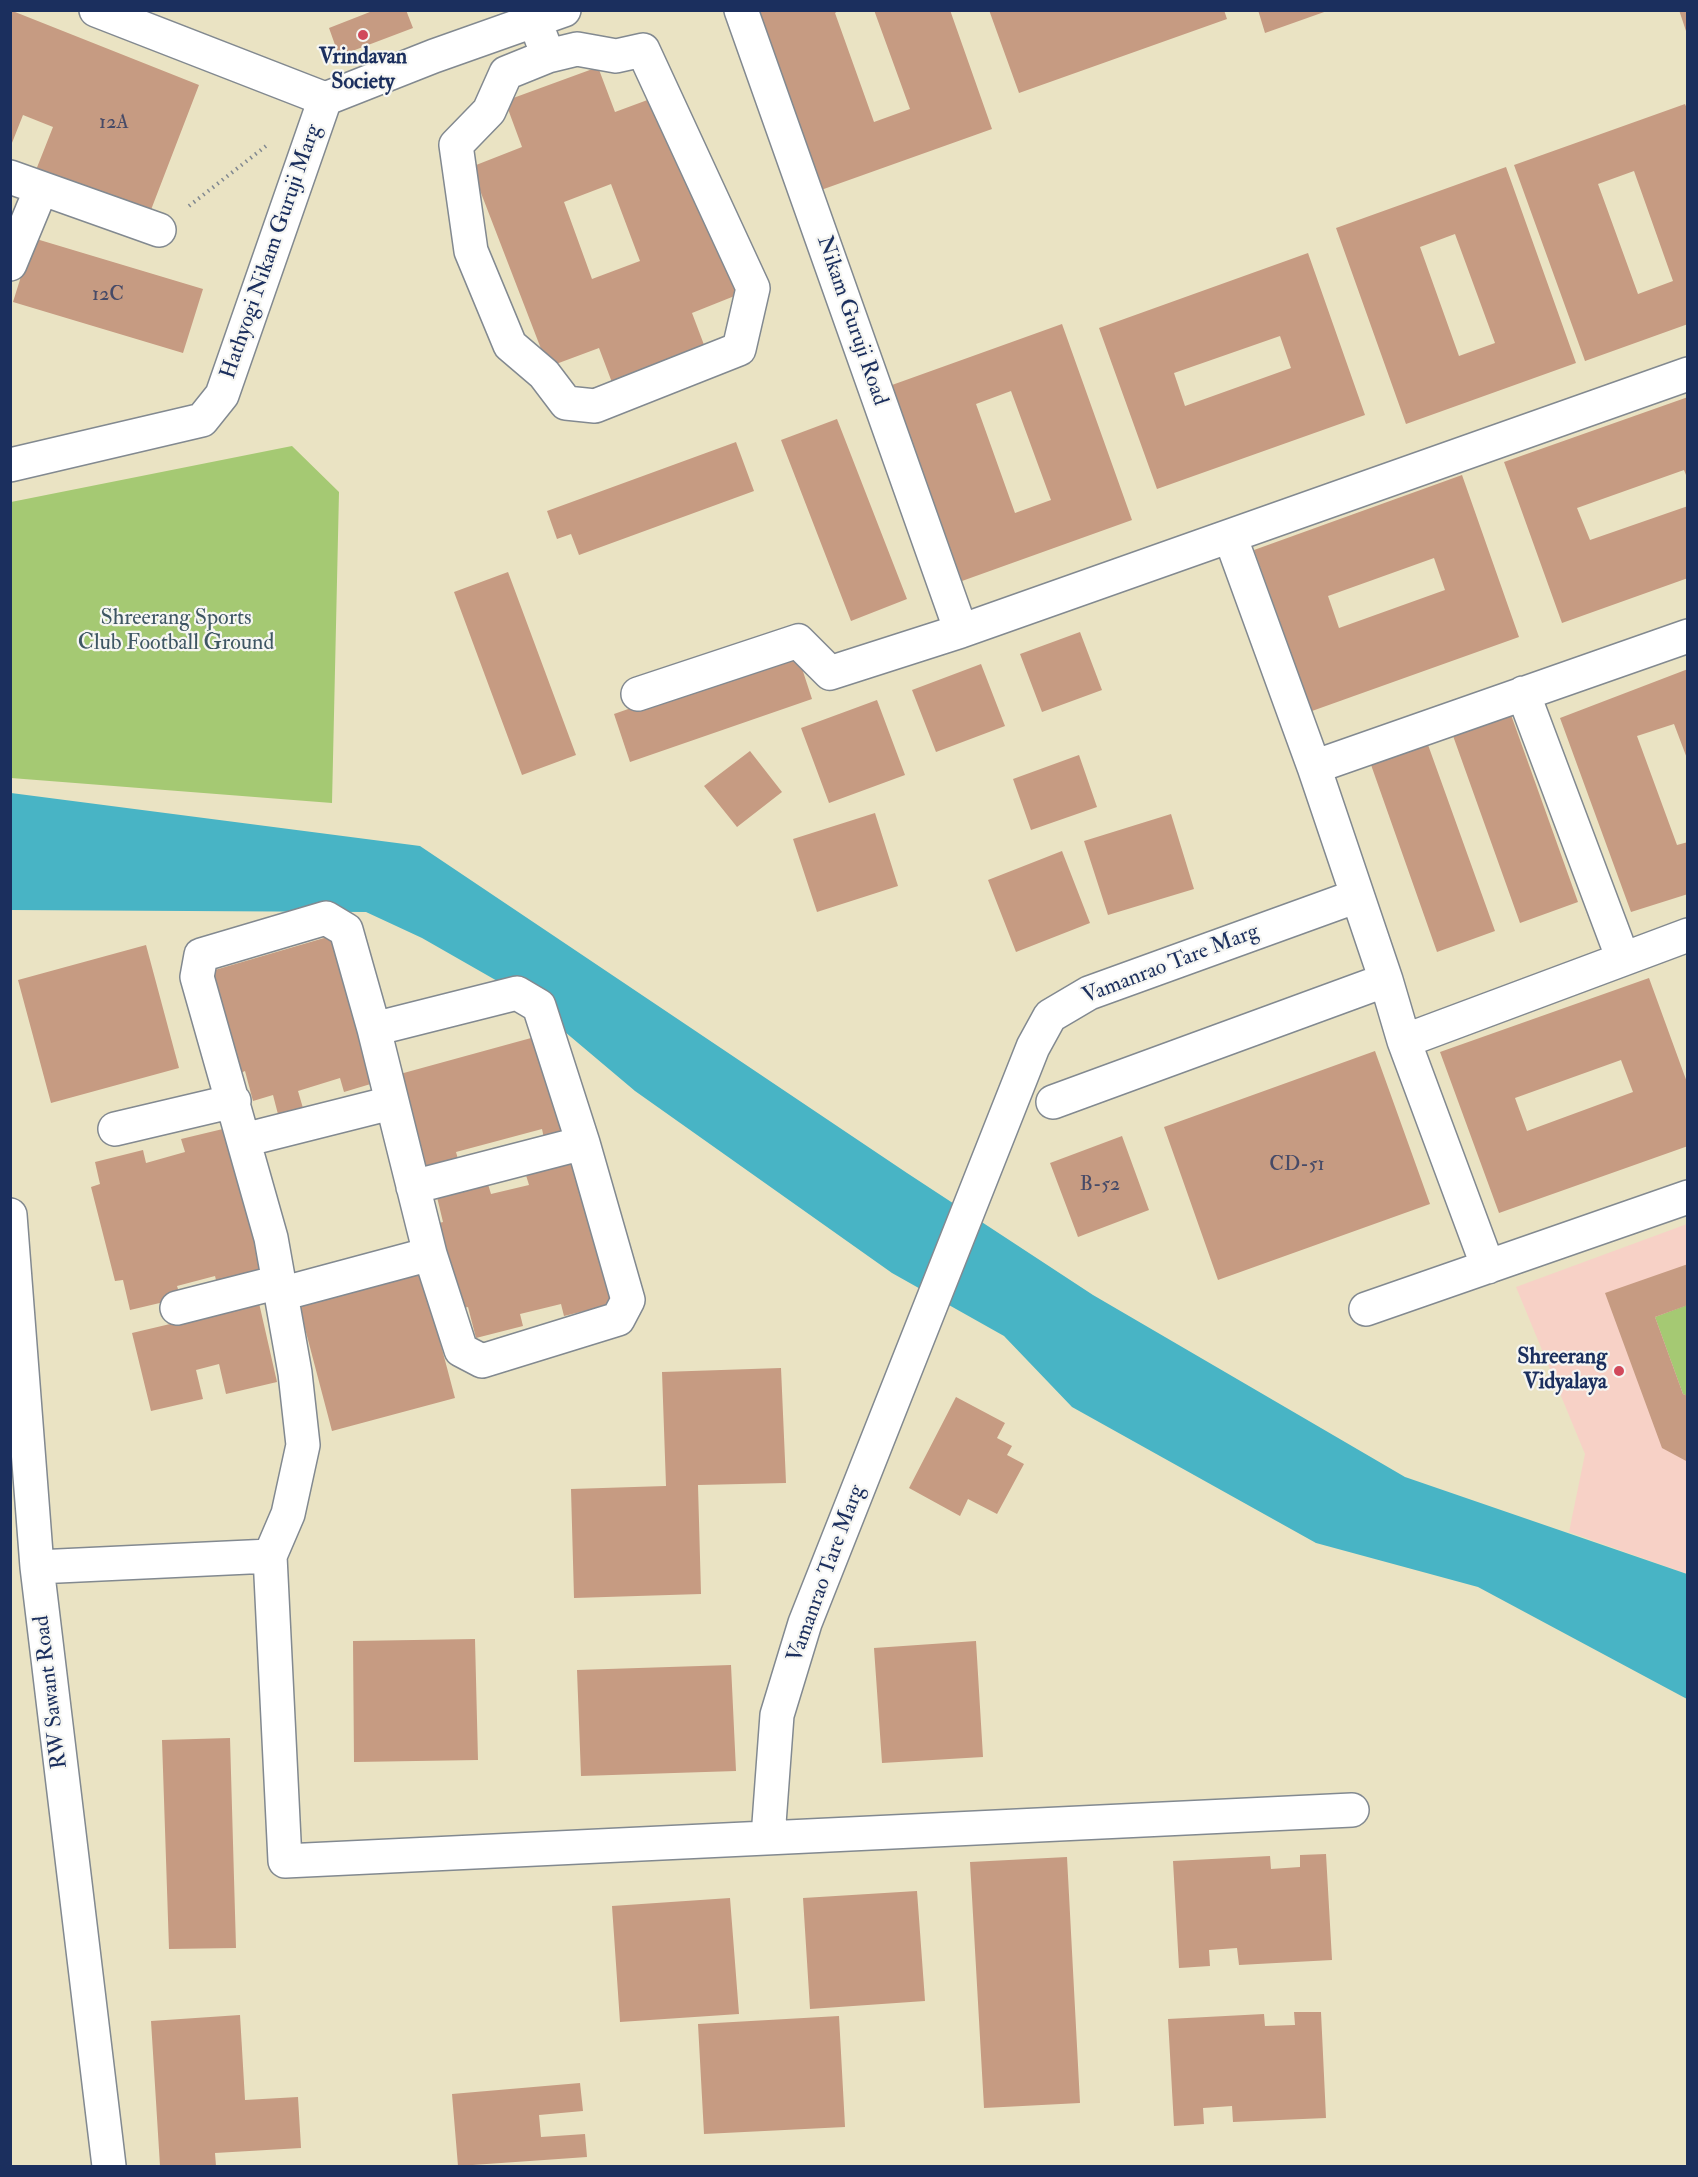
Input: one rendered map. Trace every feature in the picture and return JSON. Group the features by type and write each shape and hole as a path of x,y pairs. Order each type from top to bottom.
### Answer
{"street":[{"path":"96,10 159,22 325,99"},
{"name":"Nikam Guruji Road","path":"741,10 961,631"},
{"path":"548,56 549,16"},
{"name":"Hathyogi Nikam Guruji Marg","path":"10,465 202,420 222,395 325,99 434,56 549,16"},
{"path":"576,49 616,56 643,50 753,288 739,349 595,405 566,403 544,374 510,345 471,250 456,145 489,111 506,74 548,56 576,49"},
{"path":"10,177 159,230"},
{"path":"10,264 41,189"},
{"path":"638,694 798,640 831,673 961,631 1688,374"},
{"path":"1230,536 1314,767 1404,1041 1488,1267"},
{"path":"1314,767 1688,636"},
{"path":"1523,693 1586,831 1623,959"},
{"name":"Vamanrao Tare Marg","path":"768,1837 777,1714 805,1623 1033,1047 1050,1016 1089,993 1357,896"},
{"path":"374,1029 517,993 539,1006 583,1143 628,1300 618,1318 482,1361 461,1350 430,1254 374,1029 346,930 326,918 201,955 197,977 271,1238 295,1373 303,1445 288,1514 270,1556 285,1860 1352,1810"},
{"path":"1404,1041 1688,935"},
{"path":"1053,1102 1386,981"},
{"path":"115,1129 234,1101"},
{"path":"244,1140 391,1103"},
{"path":"414,1187 583,1143"},
{"path":"1366,1310 1688,1197"},
{"name":"RW Sawant Road","path":"10,1215 37,1567 109,2166"},
{"path":"177,1308 280,1288 430,1254"},
{"path":"37,1567 270,1556"}],"path":[{"path":"159,230 270,143"}],"shaded area":[{"name":"Shreerang Vidyalaya","path":"1687,1224 1687,1574 1569,1532 1585,1454 1516,1287"}],"green space":[{"name":"Shreerang Sports Club Football Ground","path":"292,446 339,492 332,803 11,778 11,502"},
{"path":"1687,1305 1687,1396 1683,1394 1655,1317"}],"water":[{"path":"11,793 420,846 1093,1295 1405,1477 1687,1574 1687,1699 1478,1587 1316,1543 1072,1407 1004,1336 892,1273 635,1091 520,994 422,938 366,912 11,910"}],"building":[{"path":"10,10 199,85 149,215 36,170 53,127 23,115 10,148"},
{"name":"Vrindavan Society","path":"375,10 406,10 413,28 339,56 329,28"},
{"path":"758,10 839,10 835,13 874,122 910,109 874,10 950,10 992,129 821,190"},
{"path":"989,10 1224,10 1227,19 1019,93"},
{"path":"1258,10 1327,10 1327,11 1265,33"},
{"path":"1679,10 1688,10 1688,34 1687,34"},
{"path":"598,67 615,112 661,95 737,295 692,313 709,358 616,393 599,348 548,367 471,167 522,147 505,101","holes":["611,184 640,261 592,279 564,202"]},
{"path":"1685,104 1688,111 1688,324 1585,361 1514,165","holes":["1634,171 1673,281 1638,294 1598,184"]},
{"path":"1506,167 1576,363 1406,424 1336,228","holes":["1455,234 1495,343 1459,356 1420,247"]},
{"path":"33,238 203,289 183,353 13,302"},
{"path":"1308,253 1365,415 1157,489 1099,328","holes":["1280,336 1291,368 1185,406 1174,373"]},
{"path":"1062,324 1132,520 962,581 892,385","holes":["1011,391 1051,500 1015,513 976,404"]},
{"path":"1688,397 1688,480 1684,470 1577,508 1590,540 1688,506 1688,578 1562,623 1504,462"},
{"path":"837,419 907,599 851,621 781,440"},
{"path":"736,442 754,491 579,555 571,534 557,539 547,511"},
{"path":"1462,475 1519,637 1312,711 1254,550","holes":["1434,558 1445,590 1339,628 1328,596"]},
{"path":"508,572 576,755 522,775 454,592"},
{"path":"1080,632 1102,690 1042,712 1020,654"},
{"path":"796,650 812,699 630,762 614,714"},
{"path":"981,664 1005,726 936,752 912,690"},
{"path":"1688,669 1688,761 1674,724 1637,736 1677,845 1688,842 1688,894 1631,912 1560,718"},
{"path":"877,700 905,775 829,803 801,728"},
{"path":"1510,712 1578,902 1520,923 1452,733"},
{"path":"1427,742 1495,931 1437,952 1370,762"},
{"path":"750,751 782,792 737,827 704,786"},
{"path":"1079,755 1097,807 1031,830 1013,779"},
{"path":"875,813 898,886 817,912 793,839"},
{"path":"1171,814 1194,889 1108,915 1084,841"},
{"path":"1062,851 1090,923 1016,952 988,880"},
{"path":"331,936 374,1083 344,1092 340,1078 298,1091 305,1115 280,1122 273,1095 253,1101 245,1071 238,1074 208,972"},
{"path":"146,945 179,1068 51,1103 18,980"},
{"path":"1649,978 1688,1085 1688,1146 1499,1213 1440,1052","holes":["1621,1060 1633,1092 1527,1131 1515,1098"]},
{"path":"542,1035 569,1136 545,1143 542,1129 456,1152 460,1166 428,1175 400,1074"},
{"path":"1375,1051 1430,1204 1218,1280 1164,1127"},
{"path":"227,1128 265,1276 218,1288 215,1276 177,1286 181,1298 130,1310 123,1280 115,1281 91,1187 100,1184 95,1162 143,1150 146,1163 185,1152 181,1139"},
{"path":"1122,1136 1149,1210 1078,1237 1050,1163"},
{"path":"578,1159 613,1304 564,1316 561,1304 520,1314 523,1326 476,1338 468,1307 455,1310 435,1224 443,1222 436,1193 487,1181 491,1194 529,1185 525,1172"},
{"path":"1688,1264 1688,1305 1655,1317 1683,1394 1688,1396 1688,1462 1662,1448 1605,1293"},
{"path":"420,1266 455,1398 332,1431 297,1298"},
{"path":"259,1303 277,1382 226,1394 219,1364 196,1370 203,1399 151,1411 132,1333"},
{"path":"781,1368 786,1483 698,1485 701,1594 574,1598 571,1489 666,1486 662,1372"},
{"path":"956,1397 1005,1423 997,1438 1012,1446 1007,1455 1024,1464 997,1514 968,1499 960,1516 909,1488"},
{"path":"475,1639 478,1760 354,1762 353,1641"},
{"path":"976,1641 983,1757 882,1763 874,1648"},
{"path":"731,1665 736,1771 581,1776 577,1670"},
{"path":"230,1738 236,1948 169,1949 162,1740"},
{"path":"1326,1854 1332,1960 1239,1965 1237,1948 1209,1950 1210,1966 1179,1968 1173,1861 1270,1856 1271,1869 1300,1867 1300,1855"},
{"path":"1067,1857 1080,2103 984,2108 970,1862"},
{"path":"917,1891 925,2001 810,2009 803,1898"},
{"path":"730,1898 739,2014 620,2022 612,1906"},
{"path":"1294,2012 1321,2012 1326,2118 1233,2122 1232,2106 1203,2108 1204,2124 1174,2126 1168,2019 1264,2014 1265,2026 1295,2025"},
{"path":"240,2015 245,2100 298,2097 301,2148 215,2153 216,2166 160,2166 151,2021"},
{"path":"839,2016 845,2127 704,2134 698,2024"},
{"path":"580,2083 583,2111 539,2115 541,2137 585,2134 587,2157 458,2166 452,2094"}],"place":[{"name":"Vrindavan Society","path":"363,35"},
{"name":"Shreerang Vidyalaya","path":"1619,1371"}]}
